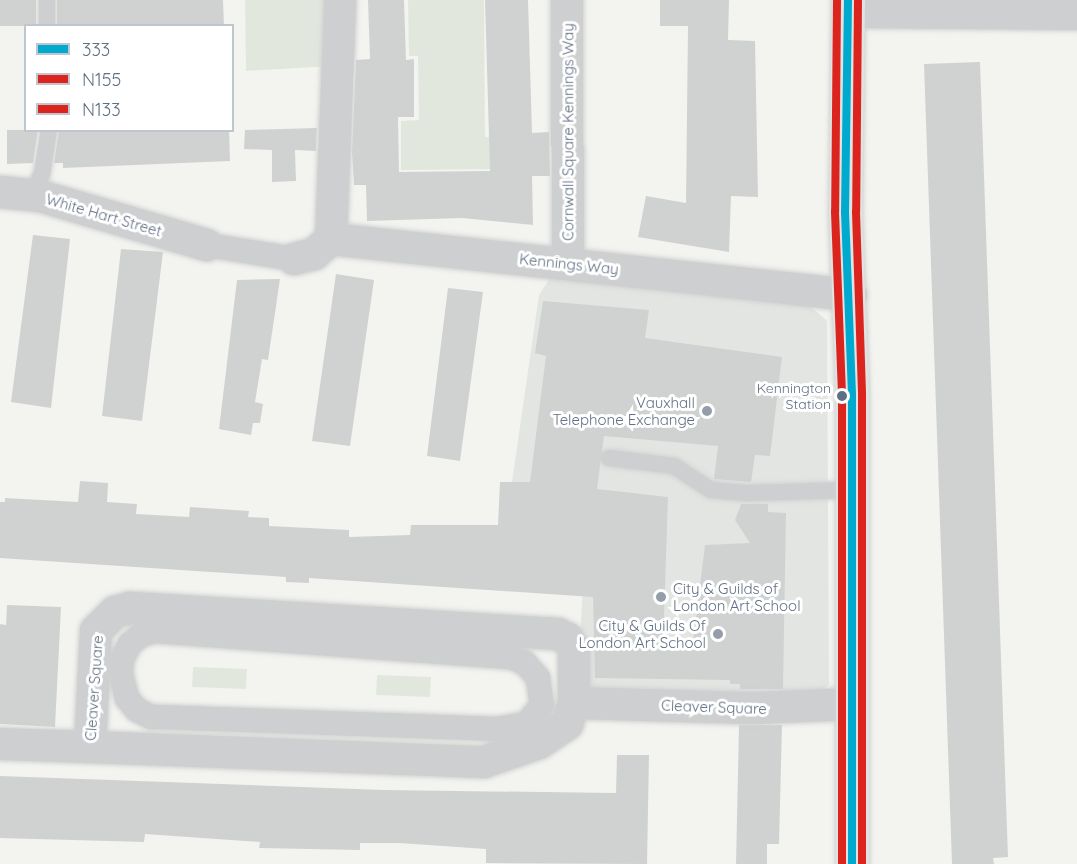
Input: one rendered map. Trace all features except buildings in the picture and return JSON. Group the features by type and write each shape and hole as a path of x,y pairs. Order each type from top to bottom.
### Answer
{"highway":[{"path":"848,6 845,212 851,295 852,864"}],"street":[{"path":"207,245 294,259 314,254 331,239 340,0"},
{"name":"Cornwall Square Kennings Way","path":"567,0 568,264"},
{"path":"848,6 1077,14"},
{"name":"White Hart Street","path":"0,192 32,195 207,245"},
{"name":"Kennings Way","path":"331,239 851,295"},
{"name":"Cleaver Square","path":"130,608 558,634 567,639 574,649 574,703 567,724 539,743 484,762 90,747 96,631 115,612 130,608"},
{"name":"Cleaver Square","path":"154,631 511,657 532,670 541,685 543,699 530,721 499,729 151,717 132,705 121,674 122,659 130,644 141,635 154,631"},
{"name":"Cleaver Square","path":"574,703 758,708 853,704"},
{"path":"0,744 90,747"}],"lane":[{"path":"46,0 47,24"},
{"path":"32,195 42,174 49,132"},
{"path":"609,458 674,466 711,490 747,494 852,490"}],"shaded area":[{"path":"245,0 330,0 332,66 246,71"},
{"path":"408,0 484,0 485,137 507,137 508,169 401,170 401,121 419,120 418,56 409,56"},
{"path":"552,275 808,304 827,321 829,685 811,697 589,693 578,682 588,486 512,482 539,295"},
{"path":"193,667 247,669 246,689 192,687"},
{"path":"377,675 431,677 430,697 376,695"}],"transit line":[{"name":"N155","path":"837,0 835,212 842,394 842,864"},
{"name":"333","path":"848,0 845,212 852,394 852,864"},
{"name":"N133","path":"858,0 856,212 862,394 862,864"}],"place":[{"name":"Kennington Station","path":"842,396"},
{"name":"Vauxhall Telephone Exchange","path":"707,411"},
{"name":"City & Guilds of London Art School","path":"661,597"},
{"name":"City & Guilds Of London Art School","path":"718,634"}]}
